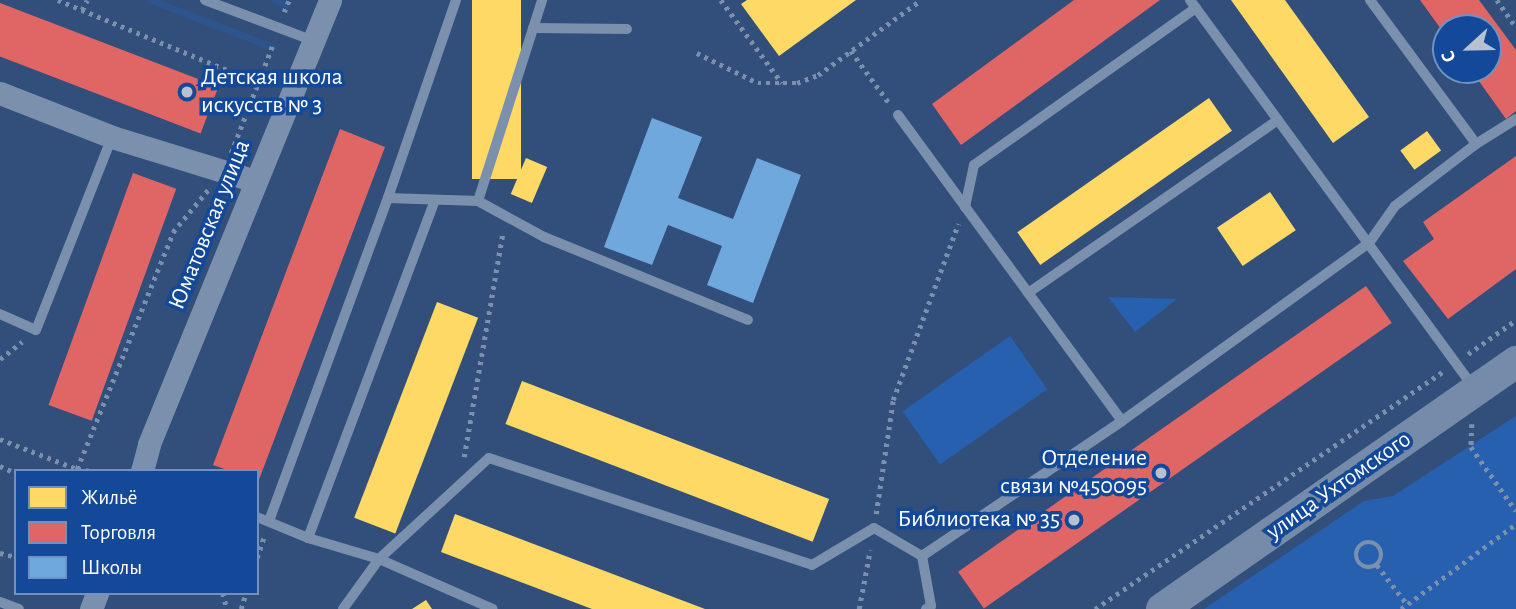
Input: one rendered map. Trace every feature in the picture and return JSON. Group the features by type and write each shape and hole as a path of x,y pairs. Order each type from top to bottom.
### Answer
{"street":[{"name":"Юматовская улица","path":"143,469 149,444 330,0"},
{"path":"0,93 112,137 225,169 255,181"},
{"name":"улица Ухтомского","path":"1161,609 1516,362"}],"lane":[{"path":"205,0 314,41"},
{"path":"269,521 388,198 456,0"},
{"path":"478,201 542,0"},
{"path":"1370,0 1476,144"},
{"path":"965,207 974,165 1193,4 1476,390"},
{"path":"533,28 627,29"},
{"path":"898,115 1122,421"},
{"path":"922,556 1122,421 1369,243 1395,206 1476,144 1516,119"},
{"path":"1028,293 1278,120"},
{"path":"0,314 36,330 112,137"},
{"path":"388,198 478,201 544,237 748,320"},
{"path":"308,538 435,200"},
{"path":"343,609 379,559 489,458 812,565 874,528 922,556 931,606 926,609"},
{"path":"259,518 308,538 379,559 493,609"},
{"path":"0,602 19,609"}],"path":[{"path":"58,0 258,83"},
{"path":"82,10 86,0"},
{"path":"721,0 782,84"},
{"path":"697,52 758,83 782,84 811,79 921,0"},
{"path":"1497,0 1516,27"},
{"path":"0,439 77,469 173,232 225,169 278,29"},
{"path":"851,51 898,115"},
{"path":"859,609 893,400 965,207"},
{"path":"460,485 506,217"},
{"path":"1095,609 1516,320"},
{"path":"0,359 36,330"},
{"path":"1476,390 1471,447 1516,511"},
{"path":"1401,609 1516,524"},
{"path":"1373,542 1381,549 1382,559 1377,565 1365,568 1357,561 1356,551 1363,543 1373,542"},
{"path":"1377,565 1407,604"}],"shaded area":[{"path":"1108,297 1177,299 1135,332"},
{"path":"1010,336 1047,389 940,464 903,411"},
{"path":"1516,416 1516,609 1204,609 1364,501 1393,496"}],"building: Жильё":[{"path":"472,0 521,0 521,179 472,179"},
{"path":"747,0 856,0 779,56 741,4"},
{"path":"1231,0 1285,0 1369,117 1333,143"},
{"path":"1209,98 1232,131 1040,265 1017,232"},
{"path":"1427,131 1441,150 1414,170 1400,150"},
{"path":"526,158 547,167 532,203 511,194"},
{"path":"1270,192 1296,230 1243,266 1217,228"},
{"path":"437,302 478,318 395,533 354,518"},
{"path":"522,381 829,499 813,542 506,424"},
{"path":"455,514 705,609 592,609 441,552"},
{"path":"426,600 432,609 412,609"}],"building: Торговля":[{"path":"1074,0 1160,0 961,145 932,104"},
{"path":"1420,0 1479,0 1489,14 1432,14 1432,17"},
{"path":"0,3 218,87 201,134 0,57"},
{"path":"1502,31 1516,50 1516,111 1506,119 1481,84 1502,84"},
{"path":"340,129 385,147 259,480 259,469 224,469 213,465"},
{"path":"1516,156 1516,269 1448,319 1403,261 1434,239 1423,222"},
{"path":"133,173 176,189 92,421 49,405"},
{"path":"1366,286 1392,323 984,609 958,572"}],"building: Школы":[{"path":"652,118 702,137 678,198 733,219 757,158 801,175 753,303 707,285 722,246 668,225 652,265 604,247"}],"waterway":[{"path":"151,0 272,47"},
{"path":"275,0 287,5"}],"place":[{"name":"Детская школа искусств № 3","path":"187,92"},
{"name":"Отделение связи №450095","path":"1161,473"},
{"name":"Библиотека № 35","path":"1074,520"}]}
